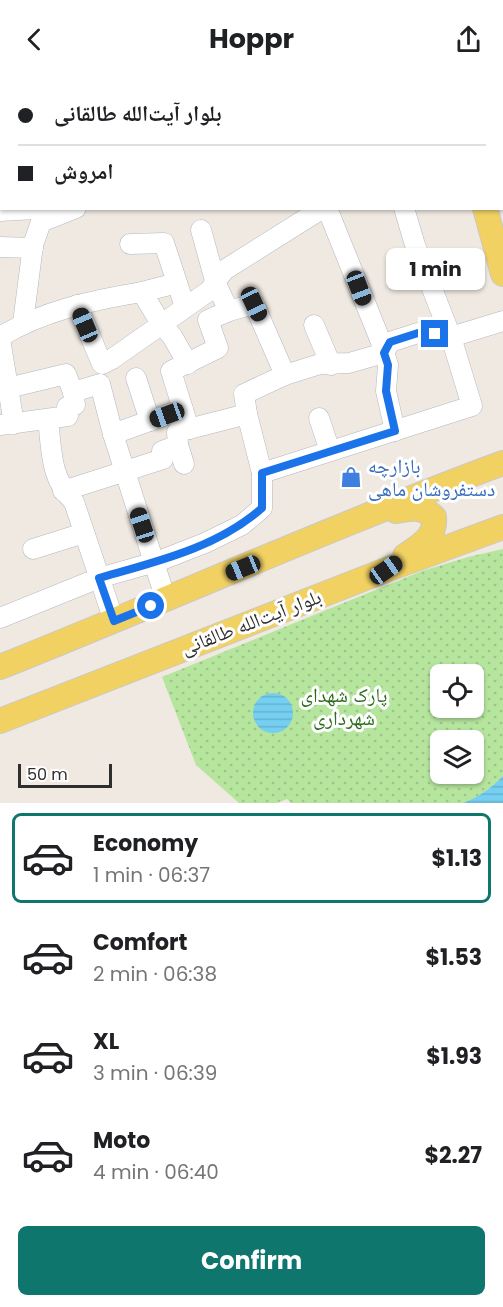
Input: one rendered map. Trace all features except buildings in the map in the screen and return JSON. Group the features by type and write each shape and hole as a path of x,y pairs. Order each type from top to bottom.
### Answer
{"main road":[{"path":"486,210 503,274"},
{"path":"0,667 500,462"},
{"path":"351,522 399,510 418,508 434,516 435,526 432,534 386,570"},
{"name":"بلوار آیت‌الله طالقانی","path":"0,721 386,570 496,530"}],"street":[{"path":"0,211 38,213 67,210"},
{"path":"77,305 102,364 209,291 216,284 218,276 226,269 322,210"},
{"path":"326,210 347,256 388,365 386,391 395,431"},
{"path":"262,473 472,406 451,337 415,246 405,210"},
{"path":"23,323 38,213"},
{"path":"201,230 216,284 229,311"},
{"path":"130,244 164,243 185,307"},
{"path":"0,247 33,248"},
{"path":"8,388 66,374 74,392 75,405 66,407 68,416 7,425 8,388 0,338 23,323 77,305 177,283"},
{"path":"142,292 161,324 168,329 188,364"},
{"path":"184,446 183,409 171,371 218,348 208,320 254,304 285,375"},
{"path":"0,618 99,578 154,562 205,543 242,525 262,508 262,473 244,394 285,375 320,364 350,363 384,353 390,342 418,333 451,337 503,321"},
{"path":"314,326 331,365"},
{"path":"136,378 150,421"},
{"path":"74,392 100,384 113,434 166,600"},
{"path":"113,434 183,409"},
{"path":"63,491 163,459 162,452 184,446 247,414"},
{"path":"319,418 330,451"},
{"path":"48,420 53,469 63,491 74,502 114,621"},
{"path":"33,549 84,533"}],"green space":[{"name":"پارک شهدای شهرداری","path":"503,549 503,776 489,788 463,803 291,803 287,799 277,803 239,803 196,765 162,677 422,571"}],"water":[{"path":"273,693 287,699 293,713 287,727 273,733 259,727 253,713 259,699"},
{"path":"503,776 503,803 463,803 485,792"}],"place":[{"name":"بازارچه دستفروشان ماهی","path":"351,477"}],"route":[{"path":"151,606 114,621 99,578 159,561 242,525 262,508 262,473 395,431 386,391 388,365 384,353 390,342 418,333 435,334"}]}
